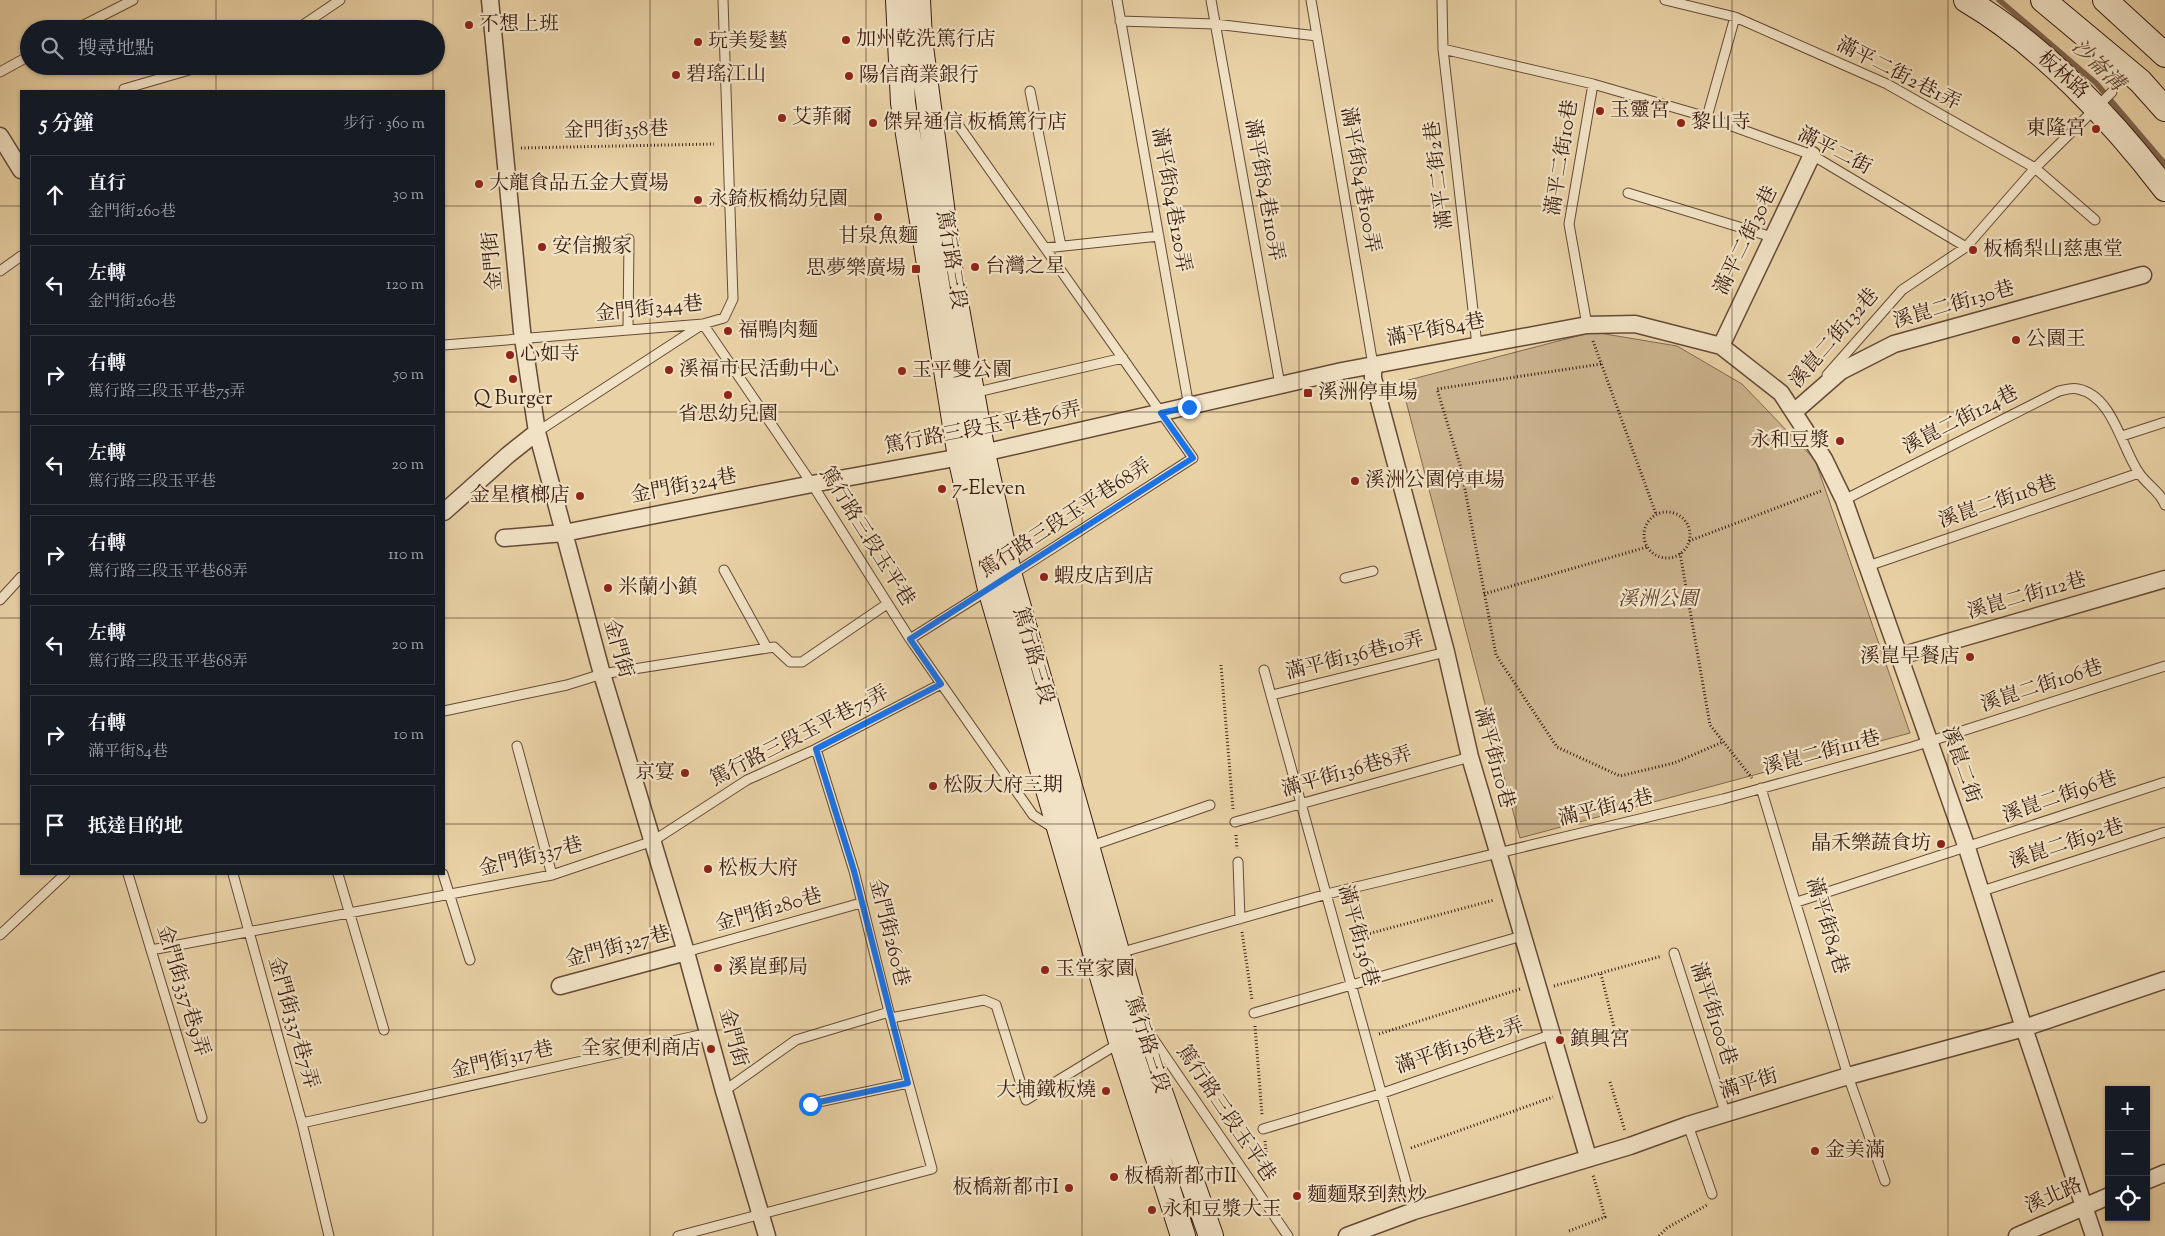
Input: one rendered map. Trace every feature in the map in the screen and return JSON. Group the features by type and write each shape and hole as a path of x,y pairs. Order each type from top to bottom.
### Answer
{"street":[{"name":"金門街","path":"490,0 523,339 537,432 602,674 686,952 724,1091 767,1236"},
{"name":"篤行路三段","path":"898,0 903,104 960,457 1087,847 1134,1011 1211,1236"},
{"name":"篤行路三段","path":"918,0 920,39 951,274 983,453 1000,582 1059,831 1121,1042 1183,1236"},
{"name":"板林路","path":"1966,0 2104,101 2165,190"},
{"path":"2042,0 2140,81 2165,109"},
{"path":"2105,0 2165,55"},
{"path":"0,136 20,168"},
{"name":"滿平二街30巷","path":"1721,346 1812,155"},
{"name":"溪崑二街130巷","path":"1794,412 1841,370 1894,344 2143,275"},
{"name":"滿平街84巷","path":"1161,413 1373,365 1477,345 1590,332 1635,324 1721,346"},
{"name":"溪崑二街","path":"1721,346 1781,393 1824,459 1844,500 1967,848 1979,892 2094,1236"},
{"name":"滿平街110巷","path":"1373,365 1373,378 1446,652 1470,757 1509,895 1570,1091 1588,1158"},
{"name":"篤行路三段玉平巷76弄","path":"812,484 983,453 1161,413"},
{"path":"445,511 508,454 537,432"},
{"name":"金門街324巷","path":"504,538 564,532 812,484"},
{"name":"溪崑二街112巷","path":"1900,656 2165,579"},
{"name":"金門街327巷","path":"560,986 686,952"},
{"name":"滿平街","path":"1347,1236 1414,1211 1630,1146 1688,1125 1848,1076 2024,1028 2165,980"},
{"path":"2150,1179 2165,1173"},
{"name":"溪北路","path":"2017,1236 2105,1198"}],"lane":[{"path":"94,20 133,0"},
{"path":"310,20 340,0"},
{"name":"金門街344巷","path":"445,345 703,324 724,318 733,299 723,0"},
{"name":"滿平街84巷120弄","path":"1117,0 1189,407"},
{"name":"滿平街84巷110弄","path":"1211,0 1280,386"},
{"name":"滿平街84巷100弄","path":"1311,0 1373,365"},
{"name":"滿平二街2巷","path":"1442,0 1443,49 1477,345"},
{"name":"滿平二街2巷1弄","path":"1665,0 1735,18 1887,84 2035,168 2095,220"},
{"path":"1707,118 1735,18"},
{"path":"1120,21 1215,24 1317,36"},
{"name":"滿平二街","path":"1443,49 1593,84 1707,118 1812,155 1966,247"},
{"path":"0,72 20,61"},
{"path":"124,90 172,75"},
{"name":"滿平二街10巷","path":"1590,332 1569,224 1593,84"},
{"path":"1030,91 1061,246"},
{"name":"溪崑二街132巷","path":"1794,412 1902,290 1966,247 2035,168 2104,101"},
{"path":"959,126 1161,413"},
{"path":"1628,193 1772,237"},
{"path":"1045,248 1159,236"},
{"path":"628,330 629,239"},
{"path":"0,271 20,257"},
{"path":"537,432 703,324"},
{"name":"篤行路三段玉平巷","path":"703,324 812,484 910,639 1033,816 1087,847"},
{"name":"篤行路三段玉平巷76弄","path":"973,393 1123,358"},
{"name":"溪崑二街124巷","path":"1844,500 2059,390 2077,388 2096,396 2122,436"},
{"name":"篤行路三段玉平巷68弄","path":"910,639 1193,458 1161,413"},
{"path":"2165,422 2122,436 2139,473 2154,487 2165,505"},
{"name":"溪崑二街118巷","path":"1868,566 2139,473"},
{"path":"724,570 771,648 790,662 802,662 887,604"},
{"path":"1345,578 1374,571"},
{"path":"0,600 20,578"},
{"path":"445,711 567,685 602,674 771,648"},
{"name":"滿平街136巷10弄","path":"1272,695 1446,652"},
{"name":"溪崑二街106巷","path":"1929,740 2165,666"},
{"name":"滿平街136巷","path":"1264,670 1352,984 1380,1094 1414,1211"},
{"name":"篤行路三段玉平巷75弄","path":"653,841 747,780 816,749 941,684"},
{"name":"溪崑二街111巷","path":"1723,799 1929,740"},
{"path":"518,746 552,875"},
{"name":"金門街260巷","path":"760,1214 932,1169 890,1015 854,871 816,749"},
{"name":"滿平街136巷8弄","path":"1235,822 1470,757"},
{"name":"溪崑二街96巷","path":"1797,902 2165,782"},
{"name":"滿平街84巷","path":"1761,788 1848,1076 1885,1181"},
{"name":"滿平街45巷","path":"1118,953 1327,894 1723,799"},
{"path":"1087,847 1210,805"},
{"name":"溪崑二街92巷","path":"1979,892 2165,832"},
{"name":"金門街337巷","path":"151,950 552,875 653,841"},
{"path":"1238,862 1240,919"},
{"path":"0,935 64,875"},
{"name":"金門街337巷9弄","path":"128,875 202,1118"},
{"name":"金門街337巷7弄","path":"233,875 302,1123 330,1236"},
{"path":"338,875 384,1030"},
{"path":"443,875 470,960"},
{"name":"金門街280巷","path":"686,952 861,903"},
{"path":"1254,1013 1522,936"},
{"name":"滿平街100巷","path":"1674,953 1726,1114"},
{"path":"890,1015 984,1000 996,1005 1026,1100 1121,1042"},
{"name":"篤行路三段玉平巷","path":"1134,1011 1288,1236"},
{"name":"金門街260巷","path":"724,1091 796,1040 890,1015"},
{"name":"金門街317巷","path":"302,1123 709,1033"},
{"name":"滿平街136巷2弄","path":"1263,1130 1380,1094 1553,1034"},
{"path":"810,1104 908,1083"},
{"path":"1688,1125 1712,1194"},
{"path":"678,1236 760,1214"}],"path":[{"name":"金門街358巷","path":"504,148 728,144"},
{"path":"1590,332 1656,514"},
{"path":"1601,364 1437,389 1461,468 1496,655 1558,747 1620,776 1674,763 1723,742"},
{"path":"1689,541 1688,526 1678,514 1663,512 1656,514 1646,525 1644,532 1647,547 1652,553 1666,558 1680,553 1689,541 1821,491"},
{"path":"1484,594 1647,547"},
{"path":"1680,553 1710,725 1761,788"},
{"path":"1221,665 1238,862"},
{"path":"1340,942 1509,895"},
{"path":"1240,919 1254,1013 1263,1130 1273,1215"},
{"path":"1366,1038 1538,987 1601,974 1674,953"},
{"path":"1601,974 1619,1046"},
{"path":"1610,1082 1630,1146"},
{"path":"1397,1153 1570,1091"},
{"path":"1569,1231 1605,1217 1588,1158"},
{"path":"1659,1236 1667,1228 1714,1202 1712,1194"}],"green space":[{"name":"溪洲公園","path":"1593,332 1677,346 1742,384 1815,460 1910,733 1520,838 1401,382"}],"waterway":[{"name":"沙崙溝","path":"1999,0 2096,83 2165,164"}],"place":[{"name":"不想上班","path":"469,25"},
{"name":"加州乾洗篤行店","path":"846,40"},
{"name":"玩美髮藝","path":"698,42"},
{"name":"碧瑤江山","path":"676,75"},
{"name":"陽信商業銀行","path":"849,76"},
{"name":"玉靈宮","path":"1600,111"},
{"name":"艾菲爾","path":"782,118"},
{"name":"傑昇通信 板橋篤行店","path":"873,123"},
{"name":"黎山寺","path":"1681,123"},
{"name":"東隆宮","path":"2096,129"},
{"name":"大龍食品五金大賣場","path":"479,184"},
{"name":"永錡板橋幼兒園","path":"698,200"},
{"name":"甘泉魚麵","path":"878,217"},
{"name":"安信搬家","path":"542,247"},
{"name":"板橋梨山慈惠堂","path":"1973,250"},
{"name":"台灣之星","path":"975,267"},
{"name":"思夢樂廣場","path":"916,269"},
{"name":"福鴨肉麵","path":"728,331"},
{"name":"公園王","path":"2016,340"},
{"name":"心如寺","path":"510,355"},
{"name":"溪福市民活動中心","path":"669,370"},
{"name":"玉平雙公園","path":"902,371"},
{"name":"Q Burger","path":"513,379"},
{"name":"溪洲停車場","path":"1308,393"},
{"name":"省思幼兒園","path":"728,395"},
{"name":"永和豆漿","path":"1840,441"},
{"name":"溪洲公園停車場","path":"1355,481"},
{"name":"7-Eleven","path":"942,489"},
{"name":"金星檳榔店","path":"580,496"},
{"name":"蝦皮店到店","path":"1044,577"},
{"name":"米蘭小鎮","path":"608,588"},
{"name":"溪崑早餐店","path":"1970,657"},
{"name":"京宴","path":"685,773"},
{"name":"松阪大府三期","path":"933,786"},
{"name":"晶禾樂蔬食坊","path":"1941,844"},
{"name":"松板大府","path":"708,869"},
{"name":"溪崑郵局","path":"718,968"},
{"name":"玉堂家園","path":"1045,970"},
{"name":"鎮興宮","path":"1560,1040"},
{"name":"全家便利商店","path":"711,1049"},
{"name":"大埔鐵板燒","path":"1106,1091"},
{"name":"金美滿","path":"1815,1151"},
{"name":"板橋新都市II","path":"1114,1177"},
{"name":"板橋新都市I","path":"1069,1188"},
{"name":"麵麵聚到熱炒","path":"1297,1196"},
{"name":"永和豆漿大王","path":"1152,1210"}],"route":[{"path":"810,1104 908,1083 854,871 816,749 941,684 910,639 1193,458 1161,413 1189,407"}]}
